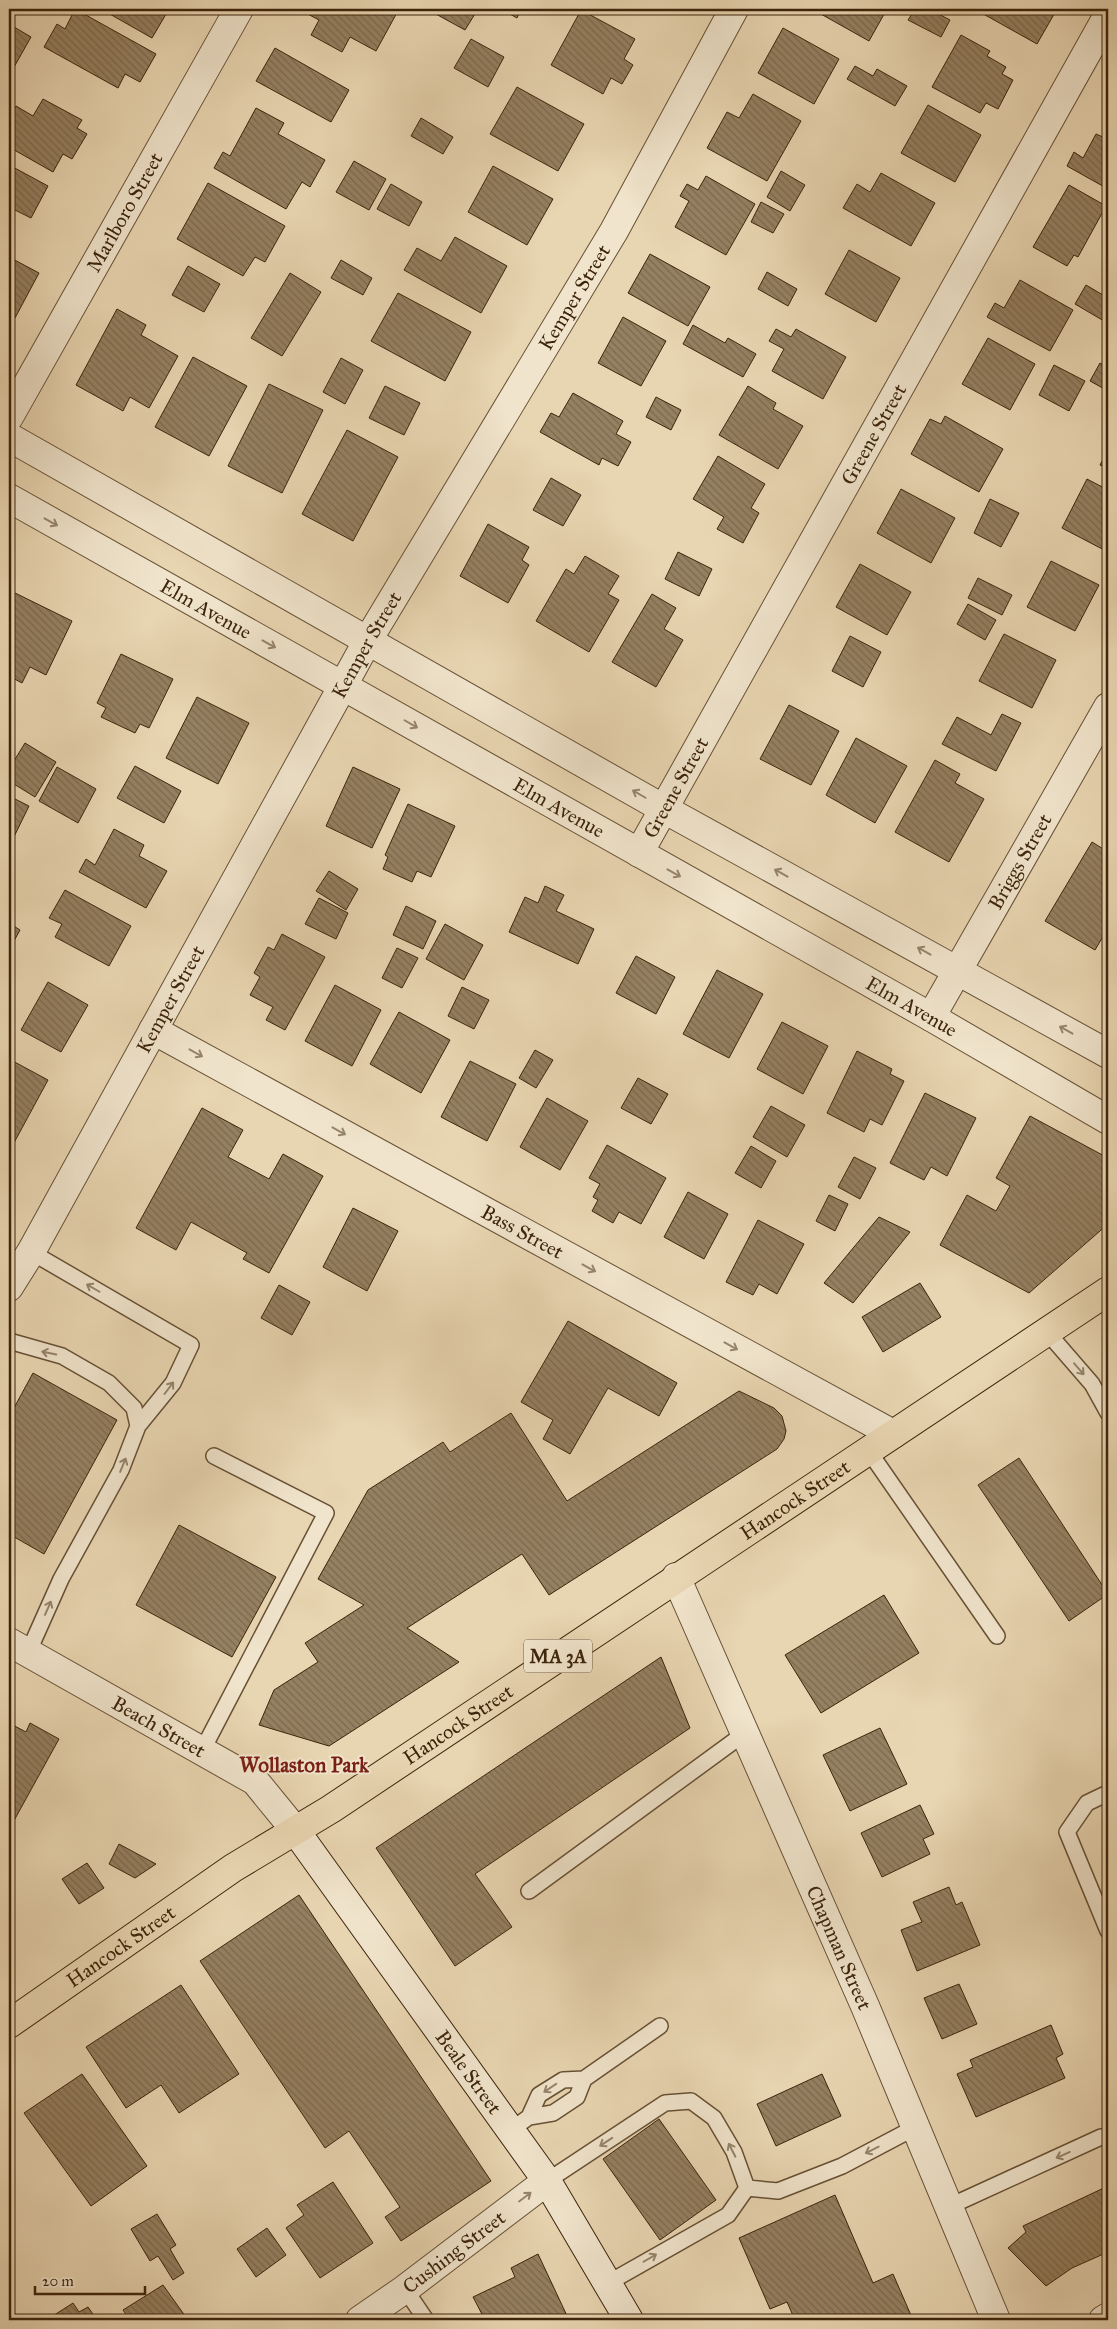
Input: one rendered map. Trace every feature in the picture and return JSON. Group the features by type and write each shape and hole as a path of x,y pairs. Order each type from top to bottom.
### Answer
{"main road":[{"name":"Hancock Street","path":"9,2024 233,1868 331,1809 676,1577 1108,1291"}],"street":[{"name":"Marlboro Street","path":"9,417 239,9"},
{"name":"Kemper Street","path":"9,1287 31,1252 368,640 614,231 734,9"},
{"name":"Greene Street","path":"639,853 1108,15"},
{"path":"9,436 664,809 1108,1054"},
{"name":"Elm Avenue","path":"9,498 930,1017 1108,1120"},
{"name":"Briggs Street","path":"930,1017 1108,708"},
{"name":"Bass Street","path":"153,1030 893,1434"},
{"name":"Chapman Street","path":"676,1577 865,2006 996,2320"},
{"name":"Beach Street","path":"18,1648 255,1781 295,1830"},
{"name":"Beale Street","path":"295,1830 520,2123 547,2181 629,2320"},
{"name":"Cushing Street","path":"360,2320 405,2289 547,2181"},
{"path":"1103,2320 1108,2317"}],"lane":[{"path":"18,1648 61,1579 121,1470 138,1426 173,1383 191,1345 31,1252"},
{"path":"1047,1332 1092,1384 1108,1413"},
{"path":"9,1341 62,1356 109,1383 134,1408 138,1426"},
{"path":"868,1450 997,1636"},
{"path":"202,1751 326,1513 214,1456"},
{"path":"530,1891 745,1733"},
{"path":"1108,1793 1087,1803 1067,1832 1108,1931"},
{"path":"520,2123 539,2096 563,2080 584,2079 660,2026"},
{"path":"520,2123 552,2113 578,2097 584,2079"},
{"path":"547,2181 665,2103 692,2101 714,2118 734,2152 747,2188"},
{"path":"747,2188 778,2191 842,2166 916,2128"},
{"path":"948,2207 1101,2138 1108,2139"},
{"path":"608,2282 728,2215 747,2188"},
{"path":"405,2289 426,2320"}],"building":[{"path":"75,9 156,54 140,82 125,74 118,88 44,47 57,24 65,29"},
{"path":"101,9 169,9 152,38"},
{"path":"303,9 399,9 376,51 350,37 342,52 311,35 319,20 302,11"},
{"path":"436,9 478,9 465,30 434,13"},
{"path":"501,9 521,9 517,18"},
{"path":"812,9 887,9 869,41"},
{"path":"915,9 929,9 950,20 941,37 908,20"},
{"path":"979,9 1057,9 1037,44 978,11"},
{"path":"581,10 635,39 624,59 633,65 622,84 611,78 603,94 551,65"},
{"path":"9,24 31,37 9,76"},
{"path":"783,28 839,59 814,104 758,73"},
{"path":"961,35 990,51 987,56 1006,67 1002,74 1013,80 998,109 986,103 980,113 932,87"},
{"path":"471,39 504,57 488,87 454,68"},
{"path":"275,48 349,90 331,122 256,81"},
{"path":"855,66 873,76 877,69 907,86 895,106 847,79"},
{"path":"517,87 584,124 558,171 490,134"},
{"path":"753,94 801,121 767,181 707,148 727,112 739,118"},
{"path":"43,99 82,120 77,128 87,134 72,159 63,154 53,172 9,147 9,119 16,106 33,116"},
{"path":"928,105 981,135 955,182 901,153"},
{"path":"256,108 284,123 278,134 325,160 310,187 302,182 286,209 214,168 223,152 230,156"},
{"path":"421,118 453,137 443,154 411,136"},
{"path":"1108,132 1108,189 1067,166 1074,152 1083,158 1096,134 1105,138"},
{"path":"354,161 386,179 369,210 336,192"},
{"path":"11,166 48,186 31,218 9,207"},
{"path":"493,166 553,199 527,245 468,212"},
{"path":"781,171 805,185 790,211 767,197"},
{"path":"881,173 935,203 911,246 843,208 857,184 870,192"},
{"path":"706,176 755,204 726,255 675,227 689,201 680,196 687,184 698,190"},
{"path":"208,183 285,226 265,262 255,257 243,276 177,239"},
{"path":"391,184 422,202 409,226 377,209"},
{"path":"1069,185 1106,206 1078,257 1074,255 1067,266 1033,247"},
{"path":"761,202 784,214 773,233 751,222"},
{"path":"455,237 507,266 481,313 404,270 417,248 441,261"},
{"path":"849,250 900,278 876,322 825,294"},
{"path":"650,254 710,287 688,326 628,293"},
{"path":"9,257 39,273 15,318 9,315"},
{"path":"341,260 372,278 363,295 331,278"},
{"path":"188,266 220,284 204,312 172,295"},
{"path":"767,272 797,289 788,306 758,289"},
{"path":"290,273 321,292 282,356 251,338"},
{"path":"1020,280 1073,310 1050,351 987,317 995,303 1004,308"},
{"path":"1086,285 1108,298 1108,314 1104,321 1075,304"},
{"path":"398,293 471,332 445,381 371,341"},
{"path":"117,309 146,325 141,335 178,356 149,408 130,397 123,411 76,385"},
{"path":"623,317 666,341 641,386 598,363"},
{"path":"693,325 725,343 728,338 756,354 743,377 683,344"},
{"path":"776,329 791,337 796,329 846,357 823,399 772,371 784,349 769,341"},
{"path":"988,338 1035,364 1010,410 962,384"},
{"path":"193,357 247,386 209,456 155,427"},
{"path":"341,358 363,370 345,404 323,392"},
{"path":"1100,363 1108,368 1108,391 1090,381"},
{"path":"1054,365 1085,381 1069,411 1039,395"},
{"path":"269,384 323,410 282,493 228,466"},
{"path":"385,386 420,403 404,435 369,418"},
{"path":"748,386 776,403 773,409 803,426 778,469 719,435"},
{"path":"573,393 623,421 616,434 631,442 618,466 602,458 599,465 540,432 551,413 559,417"},
{"path":"656,397 681,410 671,430 646,417"},
{"path":"945,416 1003,449 979,492 911,454 930,419 941,424"},
{"path":"347,430 398,457 353,541 302,514"},
{"path":"1108,450 1108,469 1100,465"},
{"path":"718,456 765,484 751,508 759,513 743,543 717,529 724,517 693,499"},
{"path":"551,478 581,495 563,526 533,510"},
{"path":"1087,479 1108,490 1108,552 1062,528"},
{"path":"901,489 955,518 931,563 877,533"},
{"path":"990,499 1019,513 1001,547 974,533"},
{"path":"488,524 529,547 522,560 529,565 508,603 460,576"},
{"path":"678,552 712,569 699,596 665,579"},
{"path":"585,556 619,576 608,594 619,600 589,652 536,621 566,569 574,574"},
{"path":"1051,561 1099,585 1075,631 1027,607"},
{"path":"860,564 911,592 887,635 836,607"},
{"path":"978,578 1012,595 1002,615 968,598"},
{"path":"9,590 72,621 46,675 30,667 22,683 9,676"},
{"path":"652,594 676,608 664,629 683,640 656,687 612,662"},
{"path":"968,604 996,620 985,640 957,624"},
{"path":"1004,634 1056,660 1032,708 979,681"},
{"path":"850,636 881,652 863,687 832,671"},
{"path":"121,654 173,679 149,728 140,724 135,733 101,717 106,708 97,703"},
{"path":"197,697 249,723 218,784 166,758"},
{"path":"789,705 839,731 811,785 760,759"},
{"path":"1002,714 1021,723 996,771 942,744 957,717 991,735"},
{"path":"856,738 907,766 875,823 826,795"},
{"path":"25,743 56,762 35,797 9,781 9,769"},
{"path":"935,760 960,774 955,783 984,799 949,862 895,832"},
{"path":"135,766 181,791 164,823 117,798"},
{"path":"57,767 96,789 78,823 39,801"},
{"path":"353,767 400,789 372,848 326,826"},
{"path":"9,796 29,806 9,847"},
{"path":"408,804 455,826 431,877 417,871 412,882 383,869 388,857 385,855"},
{"path":"114,829 144,845 139,856 167,871 146,908 79,872 86,859 95,865"},
{"path":"1092,842 1108,852 1108,928 1095,950 1045,921"},
{"path":"329,871 358,889 346,910 316,891"},
{"path":"545,886 564,895 556,911 594,929 578,964 509,932 525,897 538,903"},
{"path":"65,890 131,926 109,966 55,937 62,924 49,918"},
{"path":"319,898 348,913 336,939 305,924"},
{"path":"406,906 436,921 423,949 393,935"},
{"path":"9,923 20,930 9,950"},
{"path":"445,924 483,945 464,980 426,959"},
{"path":"282,934 325,957 285,1030 266,1020 273,1007 250,995 260,977 254,973 268,947 274,950"},
{"path":"397,948 418,958 402,988 382,978"},
{"path":"636,956 675,977 656,1014 616,993"},
{"path":"717,970 763,994 729,1058 683,1034"},
{"path":"48,982 88,1005 61,1052 21,1030"},
{"path":"335,985 381,1010 352,1066 305,1041"},
{"path":"462,987 489,1000 474,1029 448,1016"},
{"path":"399,1012 450,1040 421,1093 370,1064"},
{"path":"782,1022 828,1046 803,1094 757,1069"},
{"path":"535,1050 553,1060 536,1088 519,1078"},
{"path":"857,1051 892,1069 890,1074 904,1081 882,1125 870,1119 864,1132 827,1113"},
{"path":"9,1059 48,1080 9,1152"},
{"path":"470,1061 516,1084 487,1141 441,1117"},
{"path":"638,1078 668,1094 651,1124 621,1108"},
{"path":"925,1093 976,1118 947,1176 931,1167 924,1180 890,1163"},
{"path":"547,1098 588,1121 560,1170 520,1147"},
{"path":"771,1106 805,1125 787,1157 753,1137"},
{"path":"202,1108 243,1130 228,1157 269,1179 283,1154 323,1176 269,1273 243,1259 247,1253 191,1222 176,1250 136,1228"},
{"path":"1030,1116 1108,1158 1108,1224 1029,1293 940,1245 967,1195 996,1211 1010,1186 996,1178"},
{"path":"607,1145 666,1178 641,1224 619,1212 613,1223 592,1211 598,1200 593,1197 600,1184 589,1178"},
{"path":"751,1146 776,1161 761,1188 735,1173"},
{"path":"854,1157 876,1168 860,1199 838,1187"},
{"path":"688,1192 728,1214 704,1259 664,1237"},
{"path":"829,1195 848,1204 835,1231 816,1221"},
{"path":"353,1208 398,1231 367,1291 323,1267"},
{"path":"879,1217 910,1232 853,1303 824,1283"},
{"path":"758,1220 804,1244 777,1294 759,1284 753,1295 726,1282"},
{"path":"920,1283 941,1317 883,1352 862,1317"},
{"path":"279,1285 310,1302 292,1335 261,1318"},
{"path":"568,1321 677,1383 659,1416 608,1388 570,1454 543,1439 553,1420 521,1402"},
{"path":"33,1373 117,1420 44,1554 9,1534 9,1417"},
{"path":"739,1391 774,1408 782,1416 786,1431 784,1439 777,1449 549,1595 522,1554 407,1628 459,1662 329,1746 259,1725 274,1690 318,1662 305,1643 364,1605 318,1579 368,1490 443,1442 450,1452 511,1413 567,1501"},
{"path":"1019,1458 1108,1594 1069,1621 978,1485"},
{"path":"179,1525 276,1577 232,1657 136,1605"},
{"path":"884,1595 919,1653 821,1713 785,1655"},
{"path":"661,1657 690,1728 475,1874 512,1927 455,1966 376,1848"},
{"path":"9,1723 26,1732 30,1723 59,1739 11,1826 9,1825"},
{"path":"880,1728 907,1784 850,1811 823,1755"},
{"path":"920,1805 934,1834 923,1839 930,1854 882,1877 861,1833"},
{"path":"119,1844 156,1864 135,1878 109,1864"},
{"path":"87,1863 104,1888 79,1904 62,1879"},
{"path":"949,1887 956,1905 962,1902 980,1945 917,1971 901,1930 922,1922 913,1902"},
{"path":"299,1895 491,2181 401,2241 385,2217 400,2207 349,2131 325,2148 200,1961"},
{"path":"959,1984 977,2024 942,2039 924,1998"},
{"path":"181,1985 239,2074 179,2113 161,2085 126,2108 86,2047"},
{"path":"1051,2025 1063,2054 1056,2058 1065,2078 976,2117 957,2074 973,2067 970,2060"},
{"path":"82,2074 147,2166 91,2206 24,2113"},
{"path":"822,2074 841,2116 776,2146 757,2104"},
{"path":"659,2119 716,2200 660,2240 603,2159"},
{"path":"333,2182 373,2243 320,2278 286,2228 304,2215 297,2205"},
{"path":"1108,2186 1108,2252 1072,2268 1046,2286 1008,2248 1026,2232 1023,2226"},
{"path":"835,2195 873,2283 893,2274 913,2320 795,2320 787,2302 770,2309 739,2238"},
{"path":"157,2214 176,2245 170,2249 184,2273 173,2280 158,2256 150,2261 131,2229"},
{"path":"267,2228 286,2255 256,2277 237,2249"},
{"path":"538,2254 569,2320 485,2320 473,2297 515,2277 511,2268"},
{"path":"163,2285 188,2320 130,2320 123,2310"},
{"path":"73,2303 79,2312 88,2307 97,2320 48,2319"},
{"path":"9,2305 19,2320 9,2320"}],"district":[{"name":"Wollaston Park","path":"304,1765"}]}
